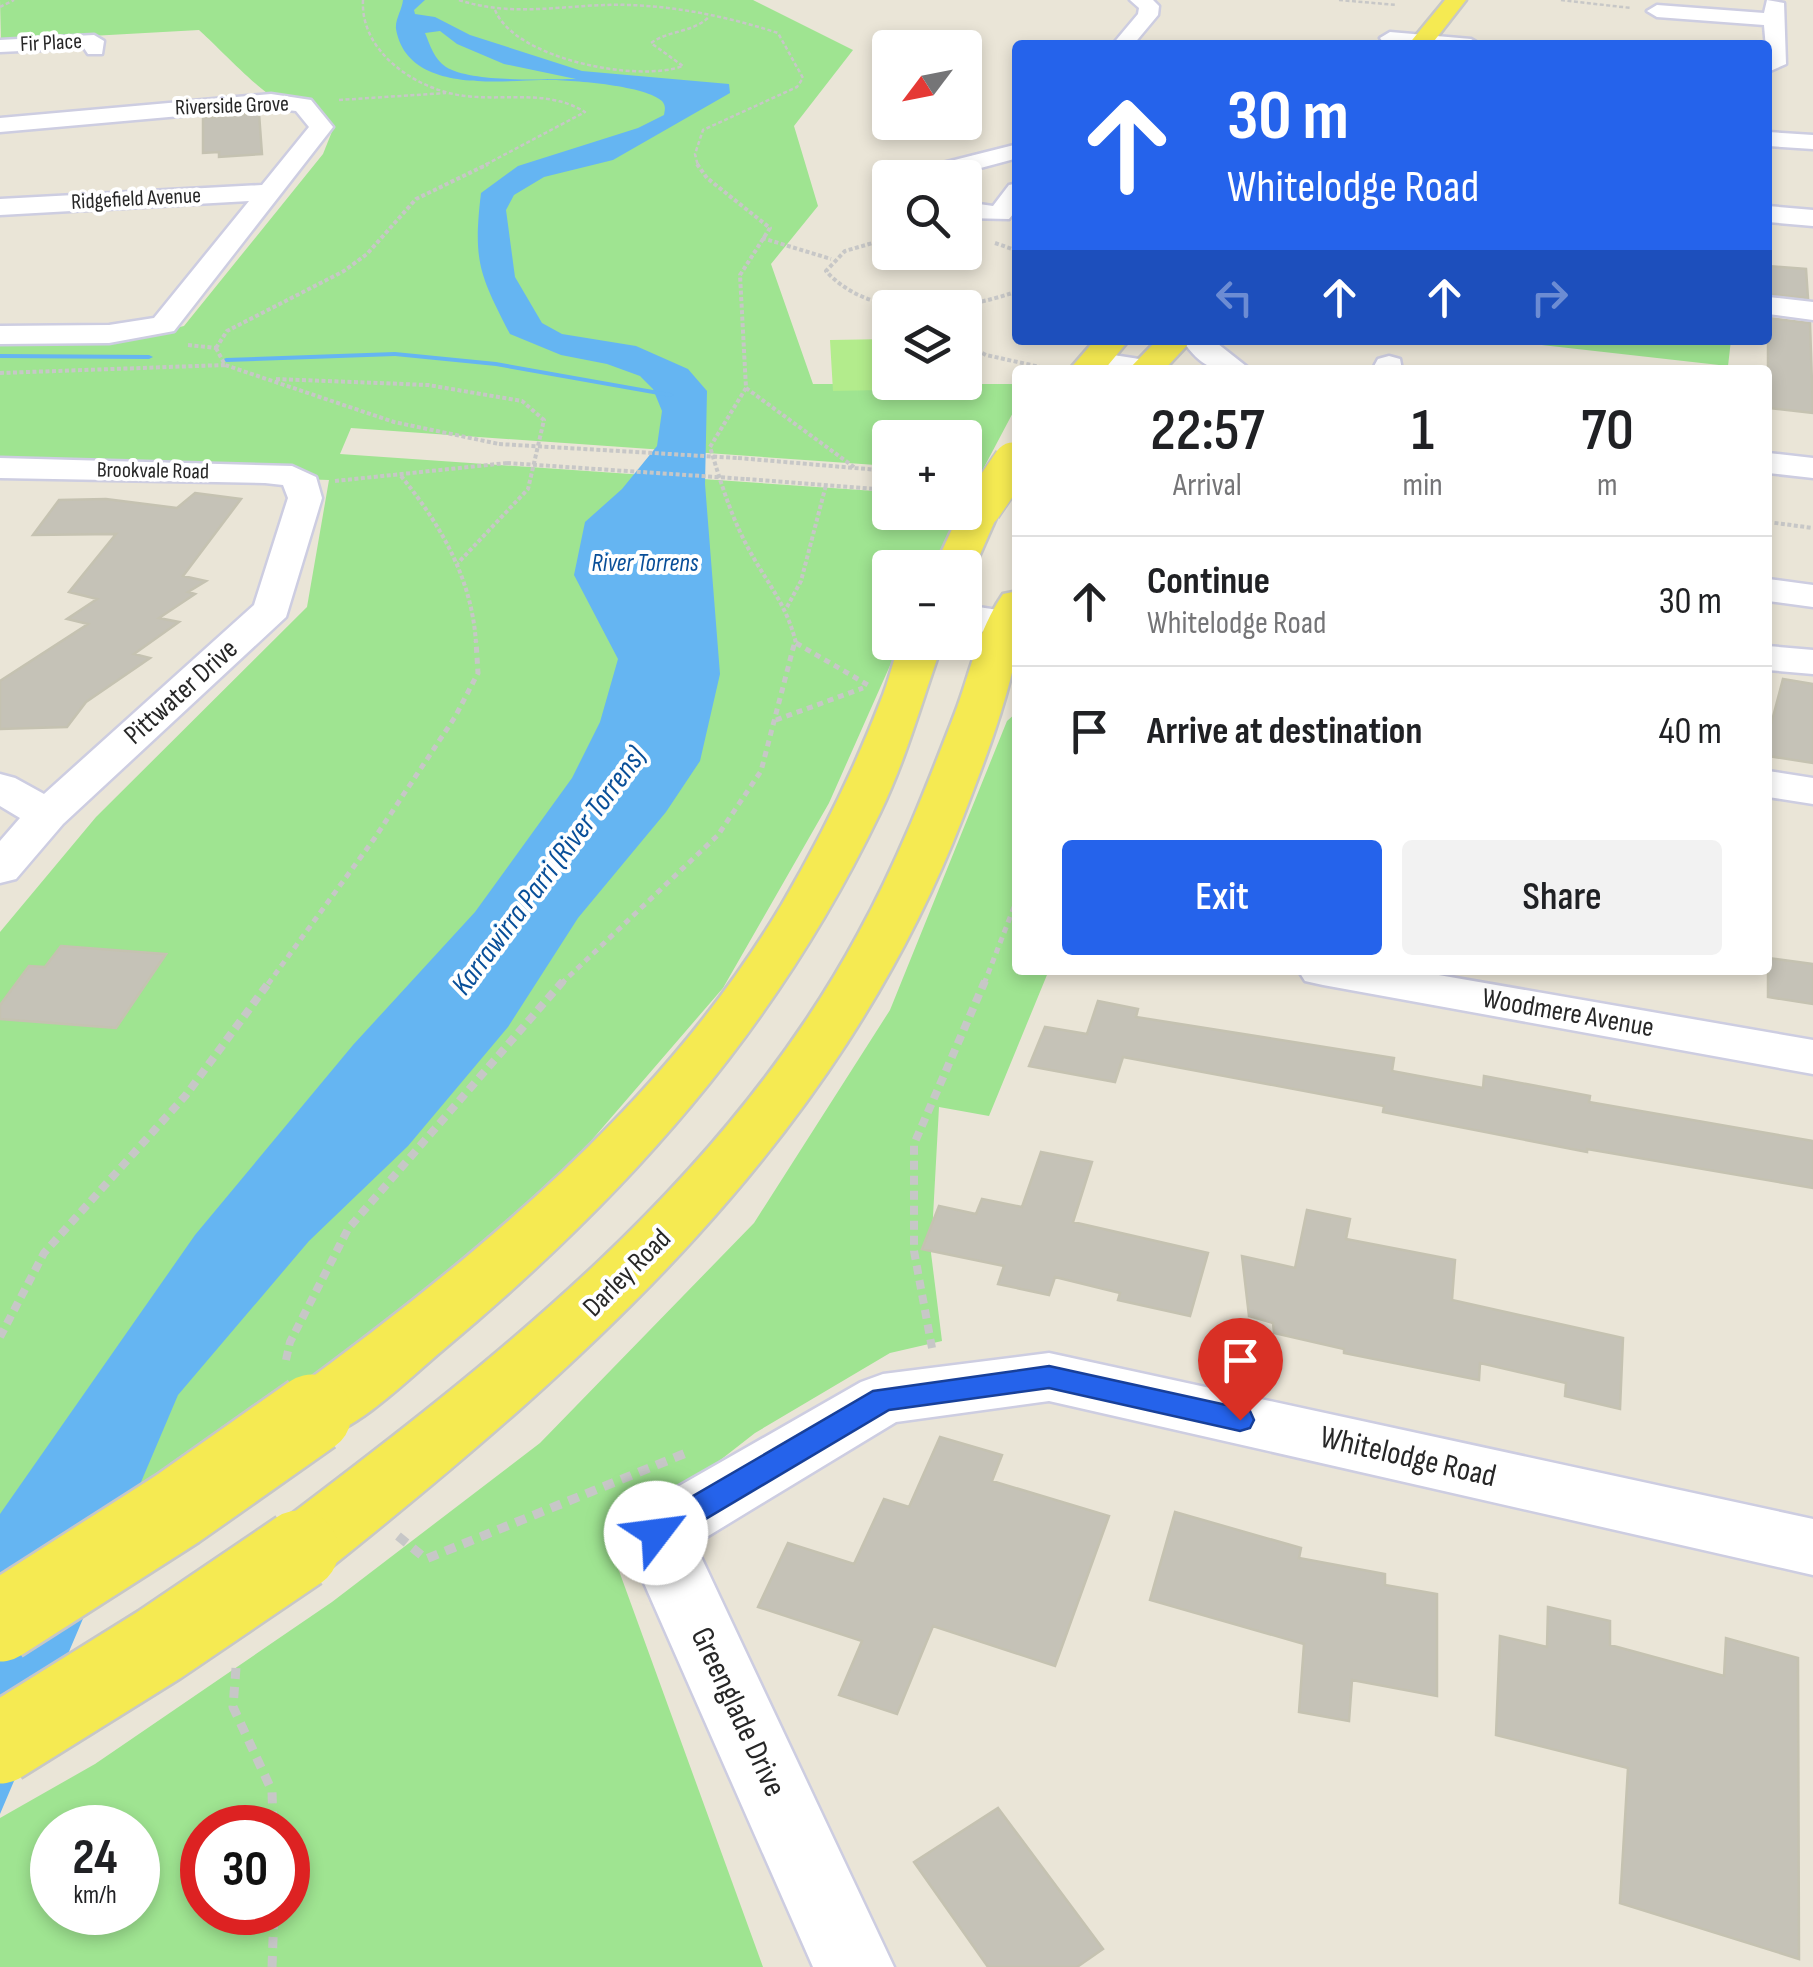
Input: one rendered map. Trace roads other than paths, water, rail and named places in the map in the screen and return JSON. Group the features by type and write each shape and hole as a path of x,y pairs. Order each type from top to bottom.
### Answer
{"main road":[{"path":"1423,40 1456,0"},
{"path":"1388,40 1402,9"},
{"path":"1149,365 1171,345"},
{"path":"962,550 982,506 1012,463"},
{"name":"Darley Road","path":"0,1744 159,1645 298,1550 499,1394 592,1309 718,1177 785,1095 831,1030 884,935 1003,681 995,650 1000,616"},
{"path":"0,1622 163,1518 409,1343 558,1217 616,1157 733,1018 770,964 855,814 887,691 909,660"}],"street":[{"path":"1126,40 1148,15 1150,6 1140,0"},
{"path":"1657,11 1774,11 1772,65"},
{"name":"Fir Place","path":"0,46 94,41 95,50"},
{"name":"Riverside Grove","path":"0,124 271,101 303,105 321,128 164,324 109,334 0,336"},
{"path":"1772,138 1813,142"},
{"path":"980,160 1012,152"},
{"path":"982,189 1012,181"},
{"name":"Ridgefield Avenue","path":"0,207 272,192"},
{"path":"982,212 1000,214 1012,198"},
{"path":"1772,214 1813,218"},
{"path":"1772,306 1813,311"},
{"path":"1201,345 1211,356 1242,351"},
{"path":"1098,357 1129,365"},
{"path":"1772,433 1813,438"},
{"path":"1772,463 1813,468"},
{"name":"Brookvale Road","path":"0,468 265,473 292,476 304,484"},
{"name":"Pittwater Drive","path":"0,869 47,815 272,610 305,498 304,484"},
{"path":"1772,558 1813,563"},
{"path":"1772,591 1813,596"},
{"path":"1772,658 1813,662"},
{"path":"1772,785 1813,791"},
{"path":"0,787 47,815"},
{"name":"Woodmere Avenue","path":"1379,975 1493,985 1813,1057"},
{"name":"Whitelodge Road","path":"913,1395 1049,1377 1813,1547"},
{"name":"Greenglade Drive","path":"854,1967 656,1533 735,1486 913,1395"}],"water":[{"name":"River Torrens","path":"403,0 425,0 414,10 415,14 435,17 470,35 582,71 729,84 730,93 613,160 544,177 514,195 506,210 515,277 542,323 562,334 636,346 688,369 707,391 705,484 720,674 700,761 666,812 578,918 508,1027 408,1146 309,1241 178,1395 0,1814 0,1514 195,1235 353,1045 475,912 572,778 600,722 618,659 574,575 585,522 622,489 657,446 662,411 653,389 640,376 607,364 561,355 510,334 481,266 479,216 481,193 518,166 638,128 664,115 664,104 653,95 604,84 479,81 435,74 417,64 404,50 396,29","holes":["440,31 457,44 504,64 576,79 509,79 458,72 438,60 425,33"]}],"waterway":[{"path":"226,360 395,354 496,364 670,395"},
{"path":"0,356 149,357"}],"water label":[{"name":"Karrawirra Parri (River Torrens)","path":"549,871"}]}
